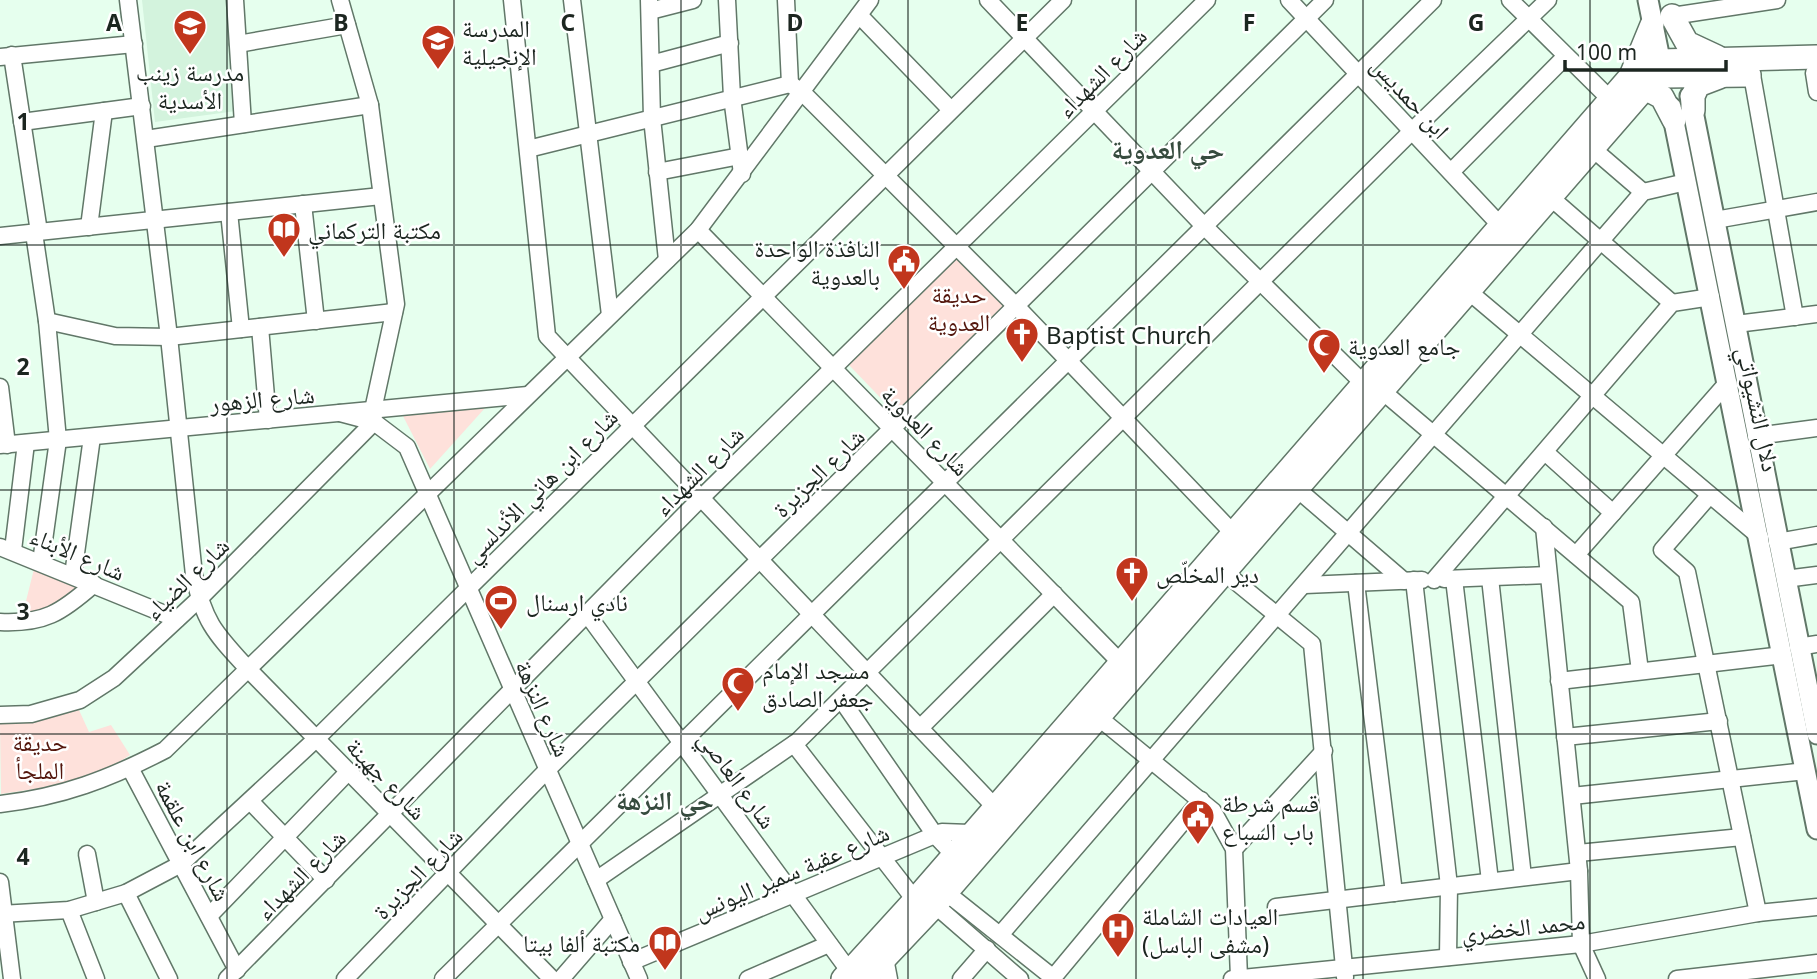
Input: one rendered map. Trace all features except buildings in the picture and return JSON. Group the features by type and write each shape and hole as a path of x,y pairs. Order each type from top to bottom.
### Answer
{"highway":[{"path":"1665,14 1662,97 1683,115 1698,85 1725,67"},
{"path":"1665,14 1687,43 1725,67 1752,75 1816,74"},
{"path":"853,977 1098,716 1224,572 1296,488 1500,225 1609,98 1662,73 1725,67 1816,74"},
{"path":"853,977 887,968 953,854 970,833 1233,533 1467,290 1662,73"}],"main road":[{"path":"1648,0 1665,14"},
{"name":"دلال النشيواتي","path":"1665,14 1662,73 1683,115 1715,220 1755,436 1769,540 1785,579 1816,724"},
{"name":"دلال النشيواتي","path":"1683,115 1685,182 1728,382 1799,649 1806,771 1817,829"}],"street":[{"name":"شارع جهينة","path":"128,0 199,599 213,631 247,669 552,979"},
{"path":"235,0 243,124"},
{"path":"340,0 370,105 394,312 373,416 528,395"},
{"path":"512,0 547,336 994,806"},
{"path":"572,0 610,315"},
{"path":"667,260 652,118 650,6 693,0"},
{"path":"727,0 732,97 742,174"},
{"path":"786,0 796,88 1017,307 1233,533"},
{"path":"0,804 44,799 114,777 164,750 698,230 742,174 796,88 870,0"},
{"path":"988,0 1204,226 1372,387 1435,433 1631,602 1640,671"},
{"name":"شارع ابن هاني الأندلسي","path":"2,914 69,910 126,893 181,864 316,739 468,590 1062,0"},
{"name":"شارع الشهداء","path":"232,974 701,498 1207,0"},
{"name":"ابن حمديس","path":"1289,0 1500,225"},
{"name":"شارع الجزيرة","path":"345,979 547,771 1325,0"},
{"path":"443,979 814,616 1067,359 1433,0"},
{"path":"1510,0 1609,98"},
{"path":"596,880 794,744 1125,419 1412,131 1548,0"},
{"path":"1665,14 1777,0"},
{"path":"859,15 951,110"},
{"path":"238,44 347,25"},
{"path":"651,64 730,43"},
{"path":"41,562 58,440 47,321 22,122 6,56 134,44"},
{"path":"1451,172 1566,56"},
{"path":"1752,75 1796,317"},
{"path":"527,149 732,97 796,88"},
{"path":"146,139 370,105"},
{"path":"22,122 142,106"},
{"path":"89,227 104,111"},
{"path":"1593,149 1643,192"},
{"path":"657,172 740,156"},
{"path":"1000,935 1306,585 1643,192 1685,182"},
{"path":"0,236 382,196"},
{"path":"1550,197 1602,239 1672,303"},
{"path":"1715,220 1817,202"},
{"path":"303,204 316,321"},
{"path":"229,212 241,329"},
{"name":"شارع العدوية","path":"698,230 1121,663"},
{"path":"1467,290 1709,496 1769,540 1817,535"},
{"path":"1434,580 1672,303 1710,297"},
{"path":"47,321 115,336 169,337 394,312"},
{"path":"1735,324 1817,314"},
{"path":"260,327 268,420"},
{"path":"1576,555 1728,382"},
{"path":"0,387 3,445"},
{"name":"شارع النزهة","path":"340,414 373,416 408,447 639,979"},
{"name":"شارع الزهور","path":"3,445 340,414"},
{"name":"شارع الضياء","path":"0,715 31,714 80,699 114,678 199,599 373,416"},
{"path":"1755,436 1817,428"},
{"path":"74,575 92,437"},
{"path":"6,548 26,443"},
{"path":"1545,452 1613,513"},
{"path":"1296,488 1409,581 1449,886 1448,957"},
{"path":"1709,496 1662,550 1687,572 1758,914"},
{"path":"1544,527 1578,853 1581,944 1597,979"},
{"name":"شارع الأبناء","path":"6,548 177,619"},
{"path":"1224,572 1312,645 1340,900 1345,974"},
{"path":"1306,585 1548,575"},
{"path":"1785,579 1817,575"},
{"path":"1490,578 1523,877"},
{"path":"1454,579 1490,881"},
{"path":"1356,583 1394,892"},
{"path":"0,622 30,624 68,607 94,584"},
{"path":"920,728 1054,594"},
{"name":"شارع العاصي","path":"587,614 639,680 853,977"},
{"path":"1559,681 1707,664 1799,649"},
{"path":"841,699 935,835 953,854"},
{"path":"1098,716 1213,811 1234,849 1240,978"},
{"path":"1565,737 1718,721"},
{"path":"794,744 880,858 930,894 1000,935 1051,978 1201,800"},
{"path":"1234,849 1324,751"},
{"name":"شارع ابن علقمة","path":"130,768 209,916 232,974"},
{"path":"1572,796 1806,771"},
{"path":"209,916 348,772"},
{"path":"250,802 326,880"},
{"name":"شارع عقبة سمير اليونس","path":"631,962 935,835 970,833"},
{"path":"1578,853 1742,837"},
{"path":"87,854 96,902"},
{"path":"1276,907 1579,871"},
{"path":"0,883 12,979"},
{"path":"126,893 169,979"},
{"path":"930,894 1020,979"},
{"name":"محمد الخضري","path":"1232,979 1345,974 1448,957 1581,944 1758,914 1817,907"},
{"path":"69,910 96,979"},
{"path":"561,979 613,919"},
{"path":"748,979 829,944"},
{"path":"961,979 987,949"},
{"path":"1677,979 1817,963"}],"shaded area":[{"name":"مدرسة زينب الأسدية","path":"142,0 227,0 236,111 155,122"}],"green space":[{"name":"حديقة العدوية","path":"958,257 1011,306 897,415 849,365"},
{"path":"485,408 430,469 403,416"},
{"path":"35,565 83,587 44,612 23,613"},
{"name":"حديقة الملجأ","path":"79,710 89,732 111,725 130,755 100,772 84,777 52,786 1,794 0,723 36,722"}],"place":[{"name":"مدرسة زينب الأسدية","path":"190,56"},
{"name":"المدرسة الإنجيلية","path":"438,71"},
{"name":"مكتبة التركماني","path":"284,259"},
{"name":"النافذة الواحدة بالعدوية","path":"904,291"},
{"name":"Baptist Church","path":"1022,364"},
{"name":"جامع العدوية","path":"1324,375"},
{"name":"دير المخلّص","path":"1132,603"},
{"name":"نادي ارسنال","path":"501,631"},
{"name":"مسجد الإمام جعفر الصادق","path":"738,713"},
{"name":"قسم شرطة باب السباع","path":"1198,846"},
{"name":"العيادات الشاملة (مشفى الباسل)","path":"1118,959"},
{"name":"مكتبة ألفا بيتا","path":"665,972"}],"district":[{"name":"حي العدوية","path":"1168,149"},
{"name":"حي النزهة","path":"665,800"}]}
